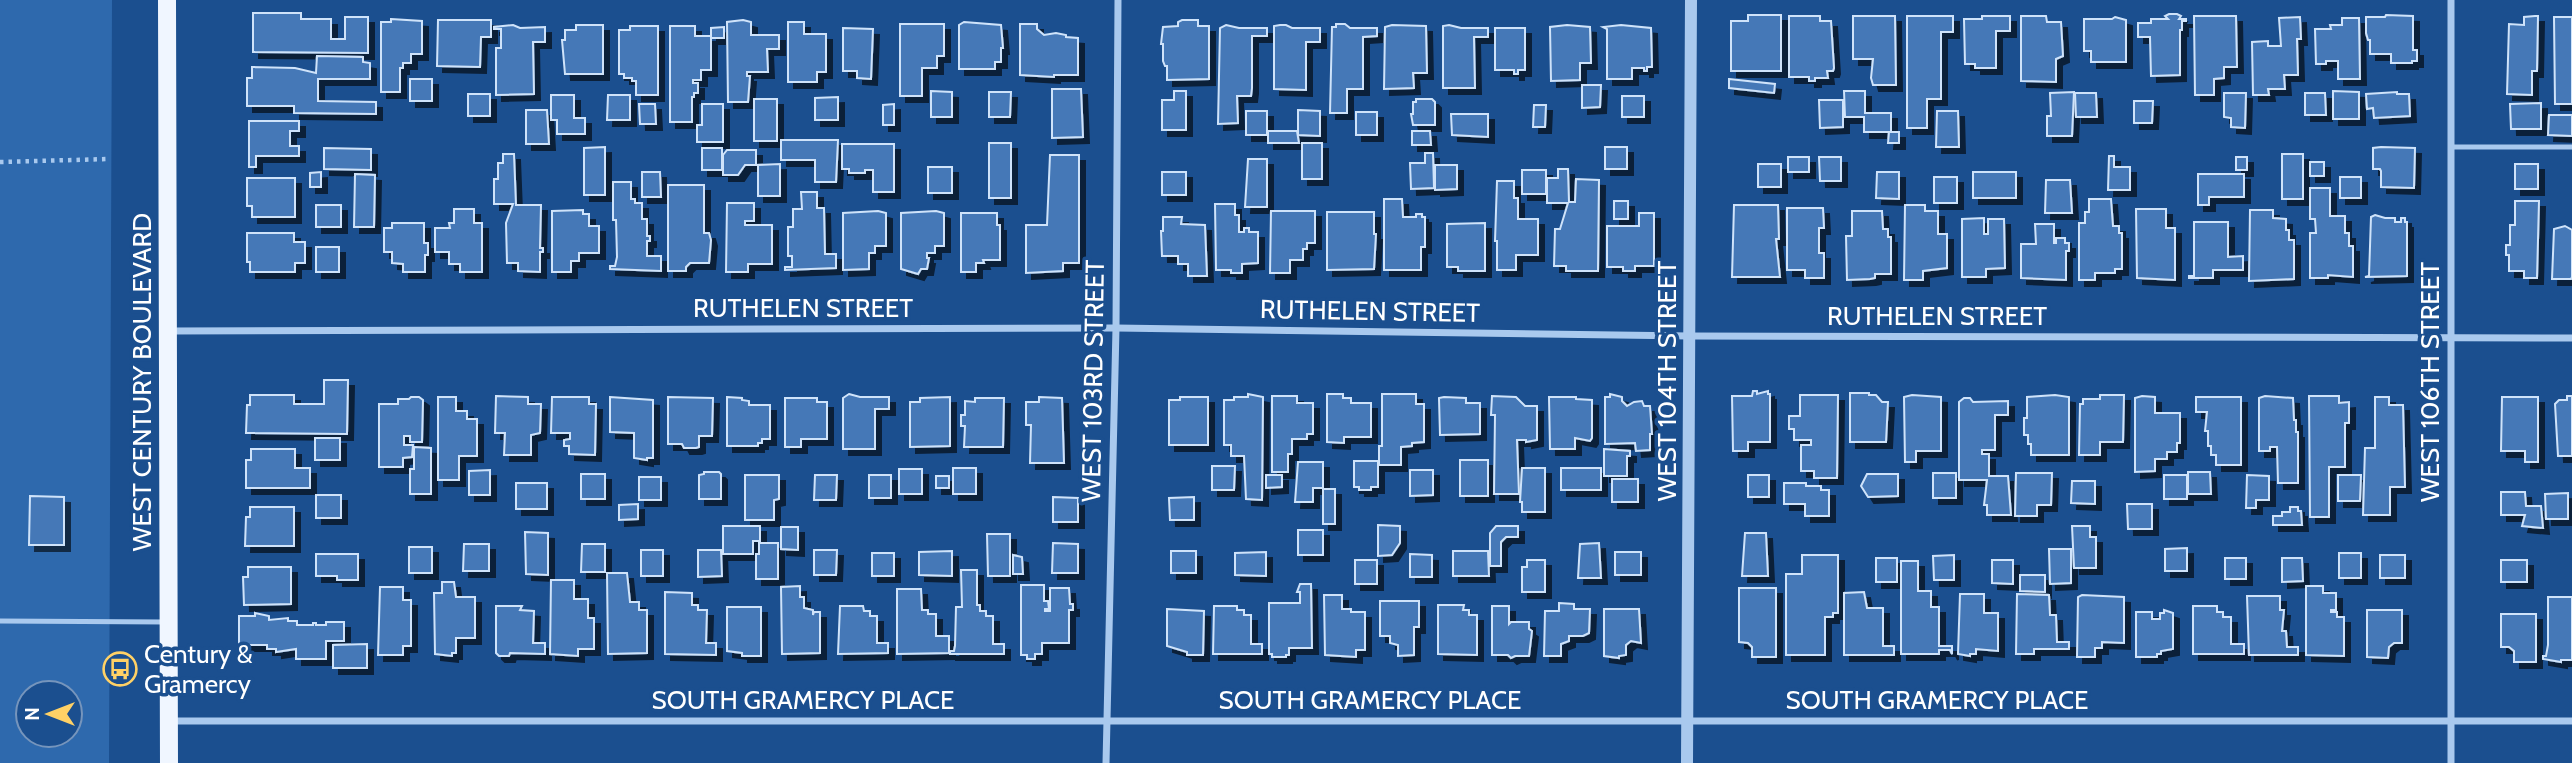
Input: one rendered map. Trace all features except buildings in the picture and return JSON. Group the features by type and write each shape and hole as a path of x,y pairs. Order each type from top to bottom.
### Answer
{"main road":[{"name":"WEST CENTURY BOULEVARD","path":"167,0 169,763"}],"street":[{"name":"WEST 103RD STREET","path":"1106,763 1116,328 1118,0"},
{"name":"WEST 104TH STREET","path":"1687,763 1691,0"},
{"name":"WEST 106TH STREET","path":"2451,0 2451,763"},
{"name":"RUTHELEN STREET","path":"168,331 1116,328 1690,336 2572,338"},
{"name":"SOUTH GRAMERCY PLACE","path":"169,721 2572,721"}],"lane":[{"path":"2451,147 2572,147"},
{"path":"0,621 168,622"}],"path":[{"path":"0,162 109,159"}],"shaded area":[{"path":"0,0 112,0 109,763 0,763"}],"place":[{"name":"Century & Gramercy","path":"120,669"}]}
